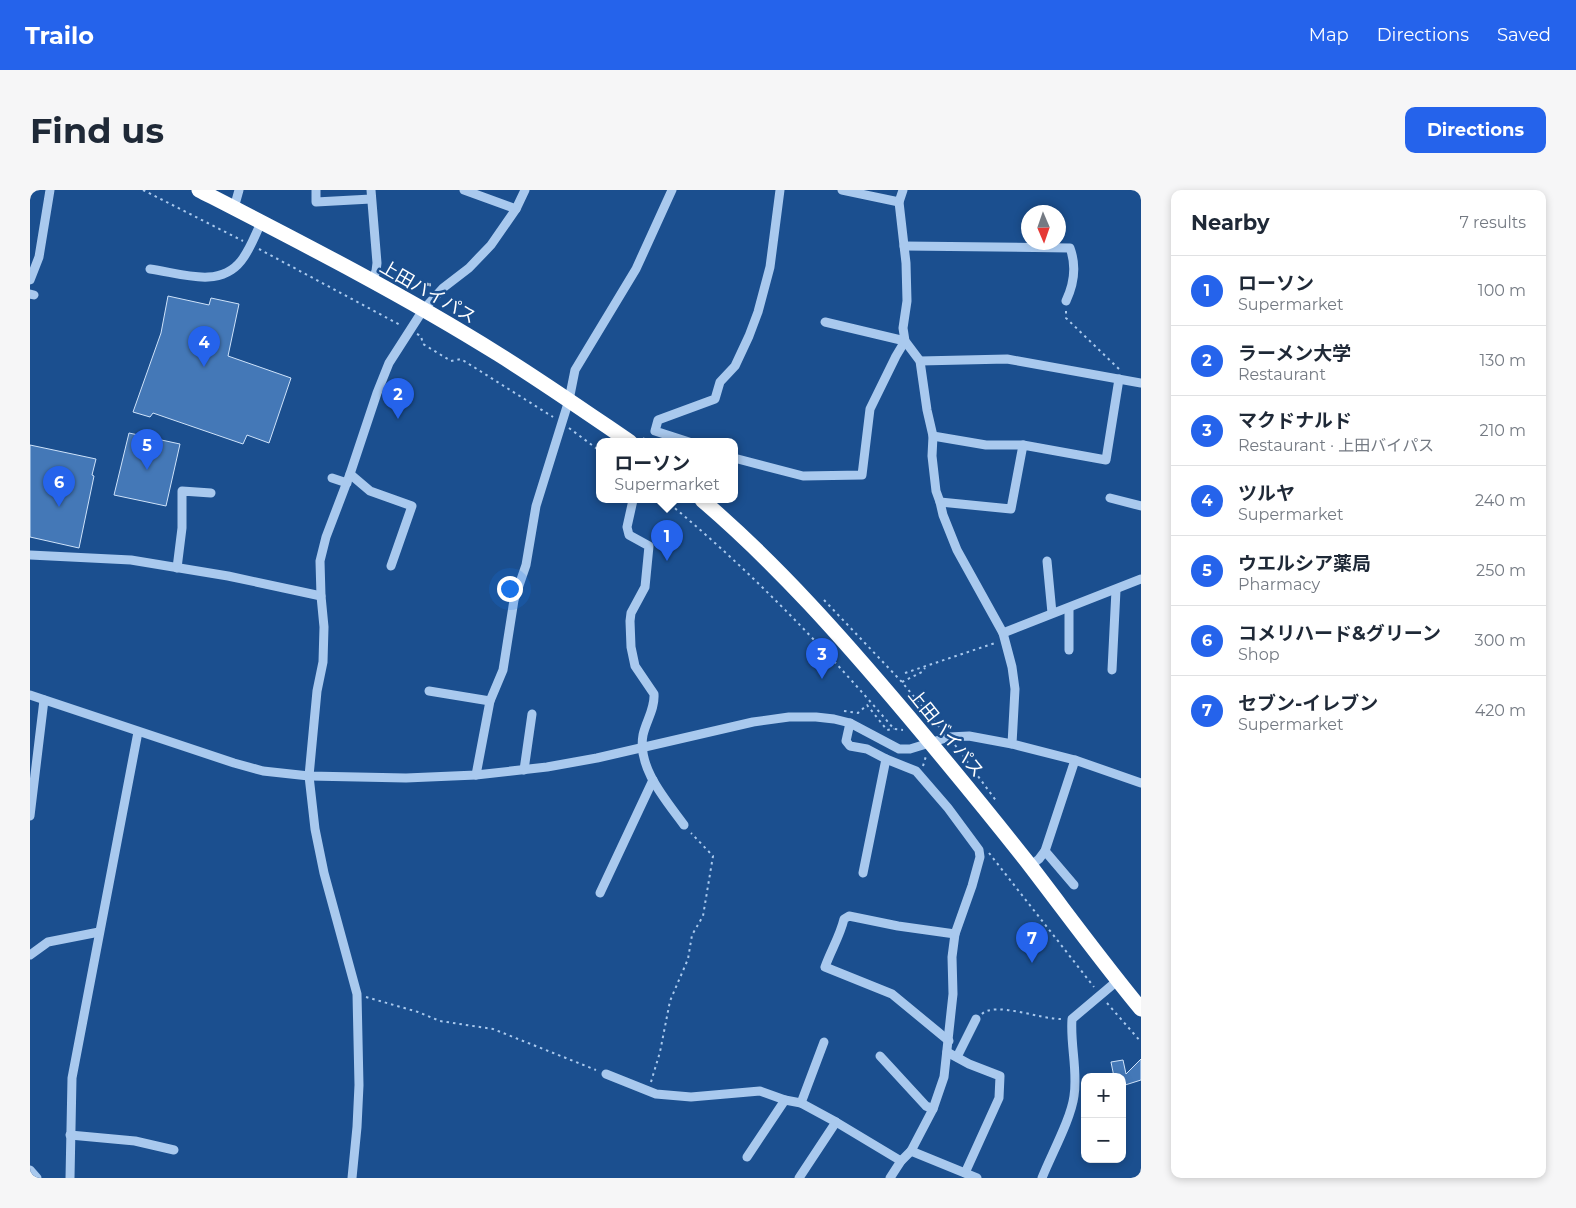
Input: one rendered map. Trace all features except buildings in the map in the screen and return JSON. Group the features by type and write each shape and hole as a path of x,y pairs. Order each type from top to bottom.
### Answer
{"highway":[{"name":"上田バイパス","path":"200,190 423,310 497,354 624,438"},
{"name":"上田バイパス","path":"705,503 760,552 830,624 926,744 1030,866 1117,981 1141,1009"}],"street":[{"path":"30,280 39,257 50,190"},
{"path":"234,208 240,190"},
{"path":"316,190 316,202 371,195 377,263 372,282"},
{"path":"464,190 516,209"},
{"path":"352,1178 359,1085 357,994 324,874 315,829 309,776 317,691 323,662 324,627 320,561 324,545 389,364 423,310 443,288 469,268 491,245 516,209 525,190"},
{"path":"476,775 490,701 503,670 514,600 526,564 536,506 569,400 575,370 636,269 672,190"},
{"path":"677,438 655,431 658,420 715,399 720,382 735,366 749,336 764,292 770,267 780,190"},
{"path":"842,190 899,202"},
{"path":"903,190 899,202 906,263 907,301 903,328 905,341 920,361 926,410 932,436 936,491 942,515 957,550 1004,636 1012,667 1015,689 1012,744"},
{"path":"150,269 197,277 223,275 230,272 242,259 261,223"},
{"path":"904,246 1070,248 1074,257 1074,276 1066,302"},
{"path":"825,322 905,341"},
{"path":"738,459 803,476 862,475 870,409 905,341"},
{"path":"920,361 1006,359 1141,383"},
{"path":"932,436 986,445 1023,445 1106,460 1119,379"},
{"path":"940,502 1011,509 1023,445"},
{"path":"332,478 349,479 370,491 412,506 391,566"},
{"path":"177,568 182,528 182,491 211,493"},
{"path":"1110,498 1141,506"},
{"path":"632,503 627,526 629,535 649,546 645,588 631,613 630,621 631,647 635,666 654,694 652,708 644,730 642,749 653,780 684,825"},
{"path":"30,556 131,560 228,576 321,596"},
{"path":"1047,562 1052,613"},
{"path":"1004,636 1052,613 1141,579"},
{"path":"1112,670 1116,590"},
{"path":"1069,608 1069,650"},
{"path":"429,691 490,701"},
{"path":"30,695 138,732 263,771 309,776 406,778 476,775 524,770 572,763 642,749 714,731 780,718 816,717 850,723 899,749 910,749 957,736 969,736 1012,744 1075,760 1141,783"},
{"path":"30,816 44,700"},
{"path":"524,770 532,714"},
{"path":"850,723 846,741 850,746 868,749 886,759 916,771 948,808 979,850 980,857 972,886 954,934 952,957 953,994 944,1077 933,1109 911,1151 900,1162 890,1178"},
{"path":"70,1178 72,1078 138,732"},
{"path":"863,873 886,759"},
{"path":"1030,866 1045,851 1075,760"},
{"path":"600,893 653,780"},
{"path":"1045,851 1074,885"},
{"path":"949,1041 892,994 825,967 833,944 841,933 844,919 850,916 898,926 954,934"},
{"path":"30,955 48,942 99,932"},
{"path":"1042,1178 1070,1111 1074,1096 1072,1019 1117,981"},
{"path":"957,1057 976,1020"},
{"path":"801,1103 824,1042"},
{"path":"947,1052 969,1064 1000,1076 999,1098 960,1174"},
{"path":"880,1056 926,1106 933,1109"},
{"path":"606,1074 656,1094 691,1097 760,1092 801,1103 836,1122 900,1162"},
{"path":"747,1157 785,1100"},
{"path":"799,1178 836,1122"},
{"path":"70,1135 135,1141 174,1150"},
{"path":"911,1151 960,1174 977,1178"},
{"path":"30,1170 36,1178"}],"path":[{"path":"143,190 421,336 423,344 452,361 461,359 562,423 596,448"},
{"path":"1066,302 1066,318 1119,368 1119,379"},
{"path":"669,503 712,539 756,580 846,672 894,729"},
{"path":"905,673 925,668 1004,636"},
{"path":"902,682 922,672 925,668"},
{"path":"842,710 858,713 867,705 887,730 909,731 926,744 923,768"},
{"path":"649,1091 660,1052 670,1001 688,960 692,935 703,916 713,856 684,825"},
{"path":"990,853 1100,995 1141,1042"},
{"path":"357,994 418,1012 440,1021 493,1029 606,1074"},
{"path":"976,1020 986,1010 996,1008 1052,1020 1072,1019"}],"place":[{"name":"ツルヤ","path":"204,367"},
{"name":"ラーメン大学","path":"398,419"},
{"name":"ウエルシア薬局","path":"147,470"},
{"name":"コメリハード&グリーン","path":"59,507"},
{"name":"ローソン","path":"667,561"},
{"name":"マクドナルド","path":"822,679"},
{"name":"セブン-イレブン","path":"1032,963"}]}
